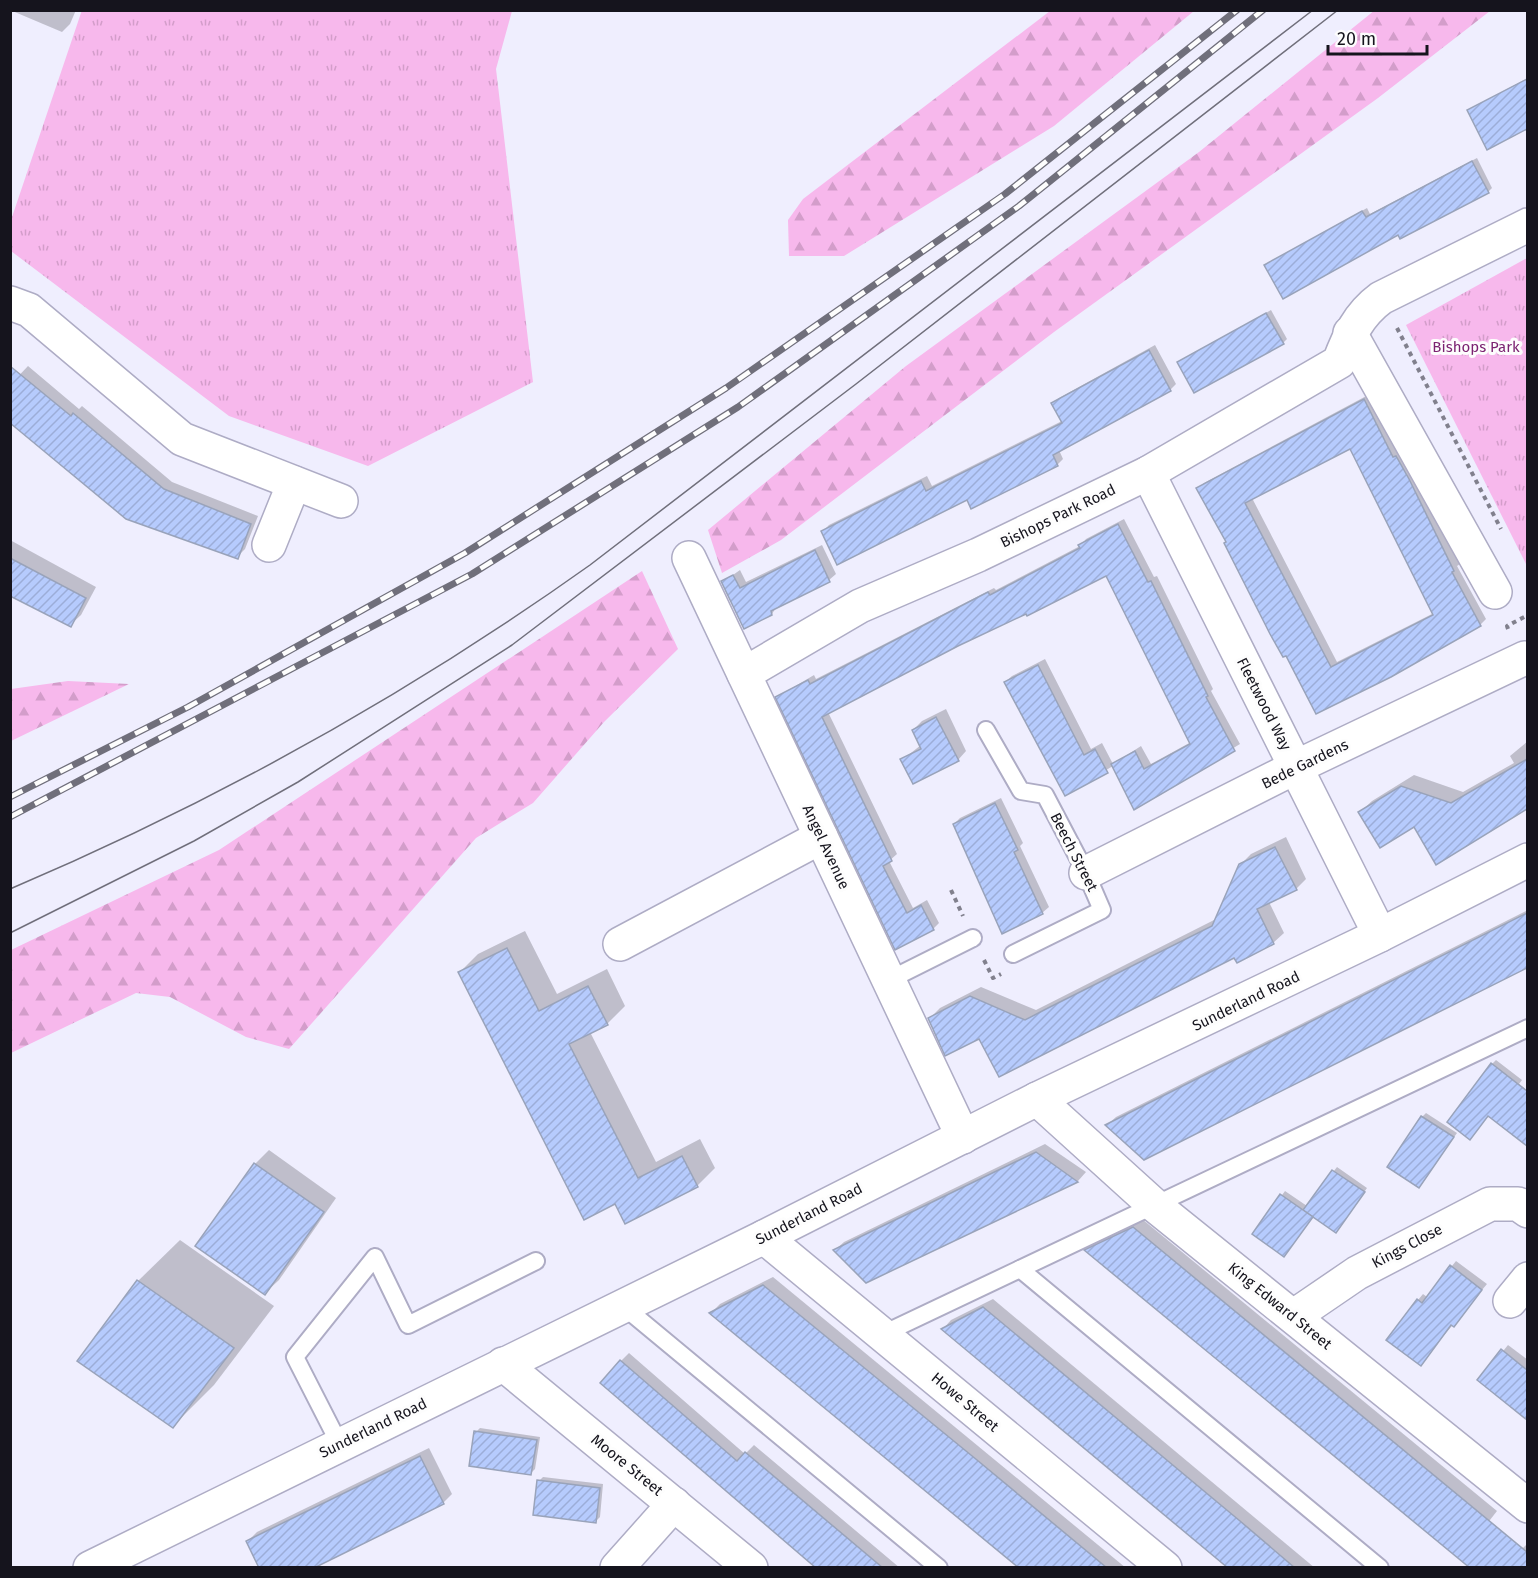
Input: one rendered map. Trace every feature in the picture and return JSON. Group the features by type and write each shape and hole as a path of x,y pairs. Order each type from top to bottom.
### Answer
{"street":[{"name":"Bishops Park Road","path":"744,674 860,606 978,555 1148,473 1339,362 1350,333 1365,310 1381,298 1527,225"},
{"path":"10,303 29,310 182,439 341,501"},
{"path":"1350,333 1495,592"},
{"name":"Fleetwood Way","path":"1148,473 1380,935"},
{"path":"269,545 294,483"},
{"name":"Angel Avenue","path":"689,558 963,1137"},
{"name":"Bede Gardens","path":"1086,873 1296,767 1525,658"},
{"path":"620,944 821,837"},
{"name":"Sunderland Road","path":"90,1568 339,1443 764,1237 1037,1099 1380,935 1527,860"},
{"name":"King Edward Street","path":"1037,1099 1154,1205 1527,1506"},
{"name":"Kings Close","path":"1294,1316 1357,1273 1490,1204 1518,1204 1527,1211"},
{"name":"Howe Street","path":"764,1237 1165,1568"},
{"name":"Moore Street","path":"503,1364 751,1568"},
{"path":"617,1568 674,1504"}],"lane":[{"name":"Beech Street","path":"986,730 1021,791 1045,795 1086,873 1102,910 1012,954"},
{"path":"889,980 973,938"},
{"path":"882,1334 1527,1028"},
{"path":"339,1443 295,1357 375,1257 408,1325 536,1261"},
{"path":"1020,1269 1380,1568"},
{"path":"623,1306 939,1568"}],"path":[{"path":"1381,298 1502,531"}],"green space":[{"path":"82,10 512,11 496,69 533,382 368,466 229,416 11,251 11,220"},
{"path":"1375,10 1490,11 1378,98 1054,332 781,540 722,573 708,530 906,366 1199,152"},
{"path":"1050,11 1194,11 1054,126 844,256 789,256 788,220 803,199"},
{"name":"Bishops Park","path":"1527,258 1527,566 1406,325"},
{"path":"642,571 678,649 604,722 533,803 476,838 289,1049 246,1037 170,997 136,993 11,1053 11,950 219,850"},
{"path":"68,681 129,684 11,741 11,689"}],"building":[{"path":"1527,79 1527,129 1487,150 1467,110"},
{"path":"1472,161 1489,193 1400,239 1398,235 1283,299 1264,265 1362,211 1366,217"},
{"path":"1266,313 1284,344 1194,393 1177,362"},
{"path":"1149,350 1171,391 1053,455 1058,466 971,509 967,500 837,565 821,531 921,481 926,491 1062,423 1051,403"},
{"path":"10,366 71,416 73,413 164,489 251,524 238,559 126,519 10,423"},
{"path":"1364,399 1393,457 1396,456 1409,479 1454,571 1452,572 1481,626 1391,677 1316,714 1286,656 1283,657 1270,634 1224,543 1226,542 1196,488","holes":["1350,449 1433,615 1331,667 1245,503"]},
{"path":"1118,524 1148,582 1151,581 1208,696 1206,697 1235,751 1134,810 1111,764 1135,751 1144,769 1190,744 1106,576 1027,616 1026,614 958,646 822,717 892,861 883,866 907,913 921,905 934,930 895,950 775,697 808,680 810,684 988,592 990,595 1080,548 1078,545"},
{"path":"815,550 830,582 771,611 772,615 744,629 721,581 733,575 740,588"},
{"path":"10,558 86,598 71,627 10,596"},
{"path":"1038,665 1084,755 1095,749 1108,773 1065,796 1004,682"},
{"path":"936,717 959,761 913,784 900,759 921,749 912,730"},
{"path":"1527,759 1527,809 1436,865 1414,827 1380,848 1358,812 1401,786 1451,803"},
{"path":"995,803 1018,850 1014,852 1043,914 1002,934 953,824"},
{"path":"1275,847 1297,890 1257,909 1274,944 1237,963 1234,958 999,1077 979,1039 945,1056 928,1018 970,996 1025,1020 1212,926 1239,864"},
{"path":"1527,913 1527,968 1144,1160 1105,1125"},
{"path":"507,948 539,1011 588,986 608,1025 569,1044 638,1178 682,1156 698,1187 625,1224 615,1204 584,1220 458,972"},
{"path":"1491,1063 1527,1091 1527,1146 1488,1116 1470,1140 1447,1122"},
{"path":"1421,1116 1454,1137 1419,1188 1387,1167"},
{"path":"1036,1152 1078,1182 866,1283 833,1250"},
{"path":"254,1163 324,1212 265,1295 195,1246"},
{"path":"1332,1170 1365,1192 1336,1233 1303,1210"},
{"path":"1280,1194 1313,1217 1284,1257 1252,1234"},
{"path":"1133,1227 1527,1552 1527,1568 1470,1568 1084,1250"},
{"path":"1450,1265 1482,1290 1454,1327 1451,1325 1421,1366 1386,1340 1417,1299 1422,1303"},
{"path":"137,1280 234,1348 173,1428 77,1361"},
{"path":"763,1285 1107,1568 1019,1568 709,1313"},
{"path":"983,1307 1295,1568 1228,1568 941,1329"},
{"path":"1501,1349 1527,1370 1527,1420 1477,1380"},
{"path":"620,1360 737,1461 745,1452 883,1568 816,1568 600,1383"},
{"path":"474,1431 537,1440 531,1475 469,1466"},
{"path":"420,1456 444,1504 314,1568 259,1568 246,1541"},
{"path":"537,1480 600,1488 596,1523 533,1515"}],"tram line":[{"path":"10,889 162,820 309,743 452,658 522,612 590,565 1313,10"},
{"path":"10,933 194,841 298,782 512,645 856,384 1338,10"}],"railway":[{"path":"10,797 188,707 465,553 726,388 1005,194 1237,10"},
{"path":"10,817 472,574 738,407 1019,206 1263,10"}]}
